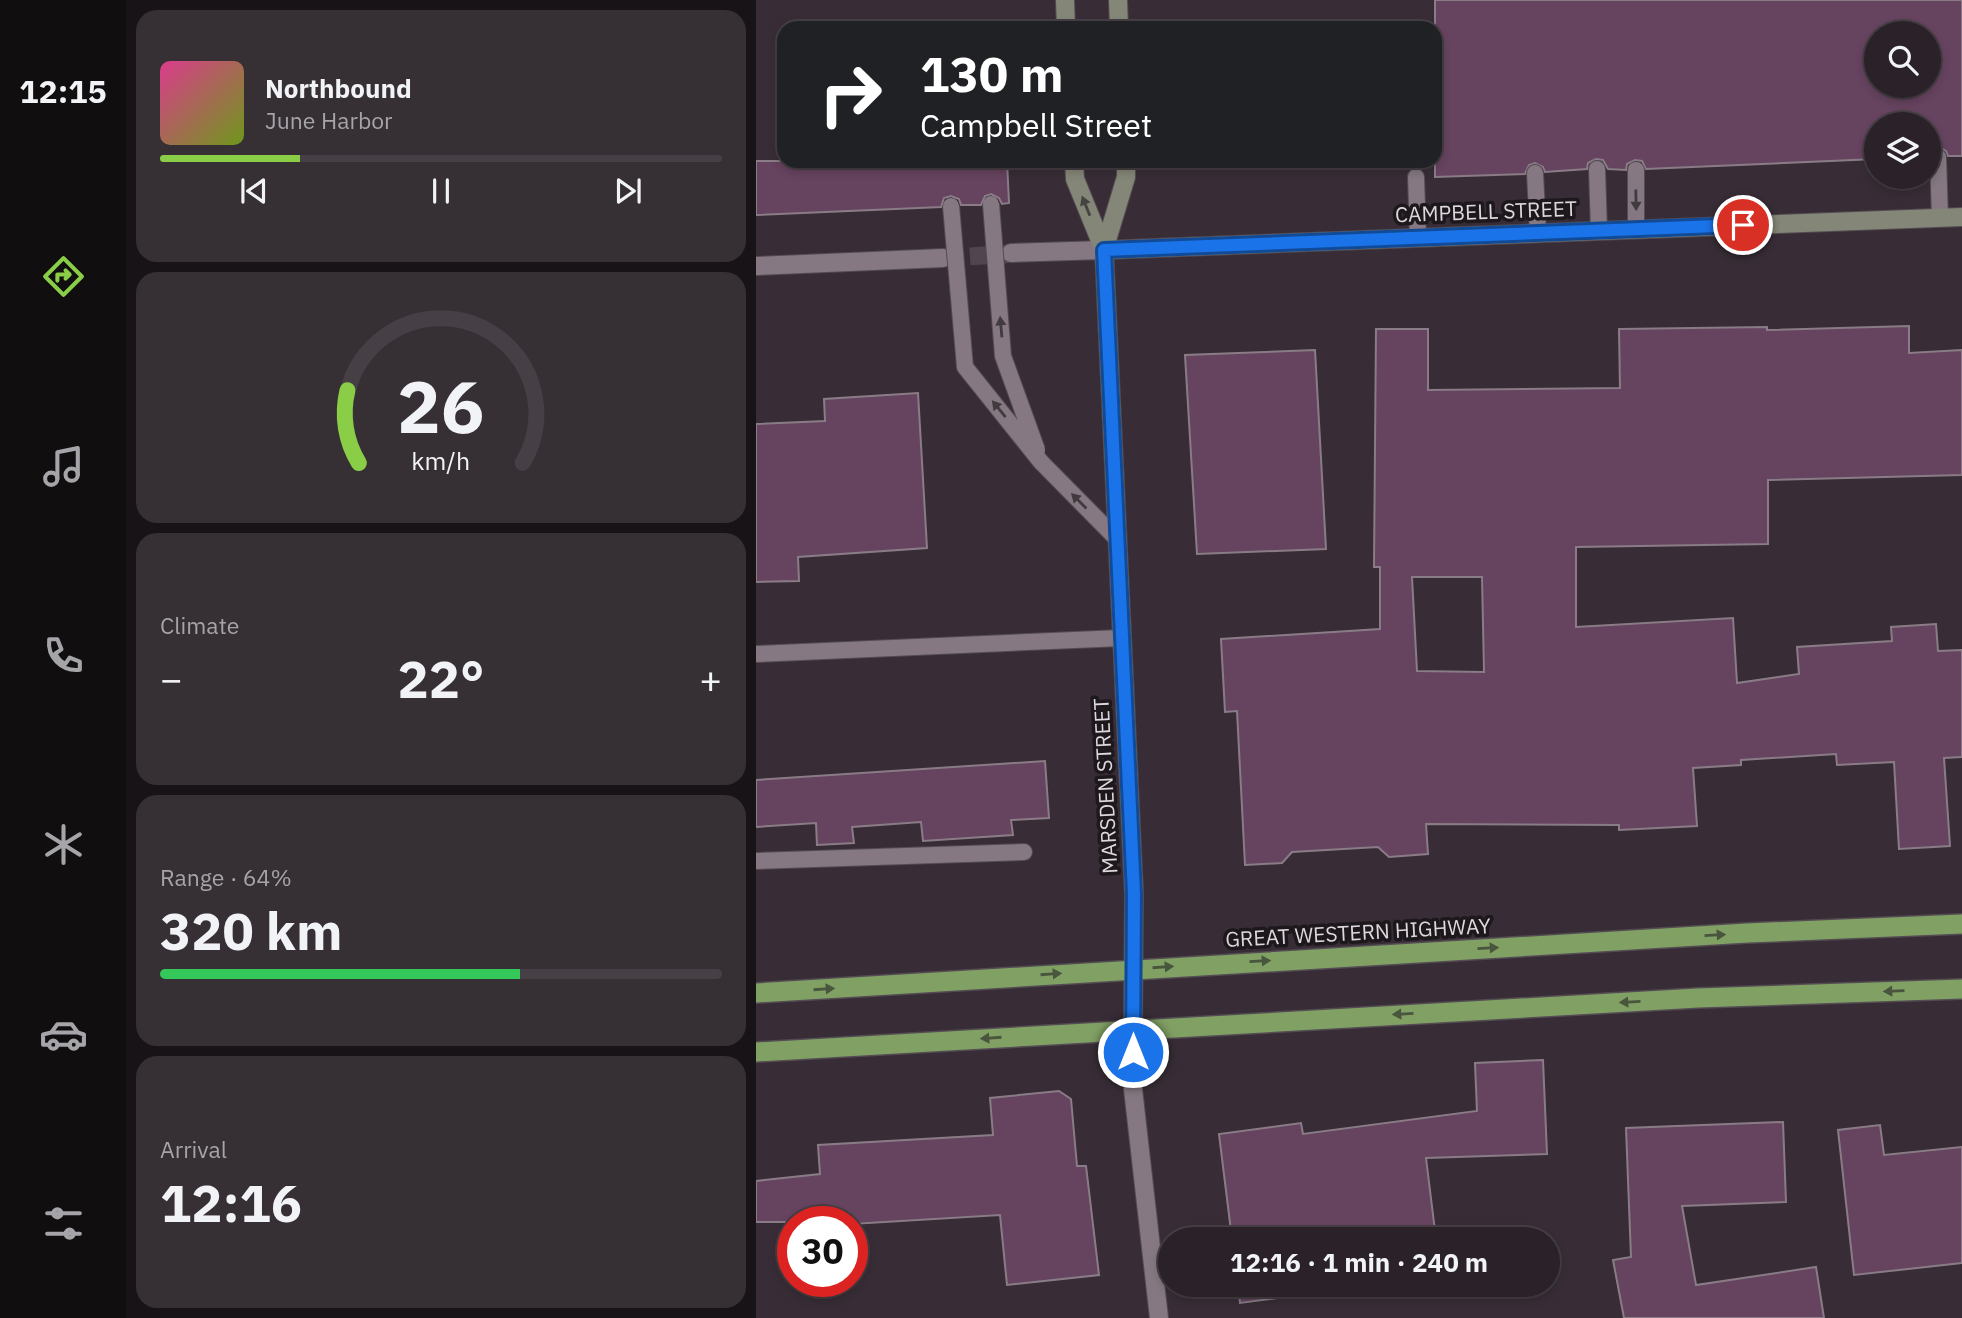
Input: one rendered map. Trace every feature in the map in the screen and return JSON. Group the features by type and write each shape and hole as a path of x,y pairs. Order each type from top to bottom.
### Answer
{"highway":[{"name":"GREAT WESTERN HIGHWAY","path":"756,993 1747,933 1962,924"},
{"path":"756,1052 1698,998 1962,989"}],"main road":[{"path":"1118,0 1119,21"},
{"path":"1065,1 1066,21"},
{"name":"MARSDEN STREET","path":"1074,168 1075,179 1104,250"},
{"name":"MARSDEN STREET","path":"1126,168 1126,177 1104,250 1134,894 1133,1029"},
{"name":"CAMPBELL STREET","path":"1104,250 1962,217"}],"street":[{"name":"CAMPBELL STREET","path":"1012,253 1104,250"},
{"path":"756,266 943,258"},
{"name":"MARSDEN STREET","path":"1133,1029 1133,1089 1158,1318"}],"lane":[{"path":"1597,169 1598,231"},
{"path":"1636,170 1636,229"},
{"path":"1535,173 1538,233"},
{"path":"1416,177 1418,237"},
{"path":"1939,189 1940,218"},
{"path":"991,204 1003,356 1041,462"},
{"path":"951,206 965,367 1041,462 1116,538"},
{"path":"756,654 1121,638"},
{"path":"756,861 1024,852"}],"building":[{"path":"1435,0 1962,0 1962,156 1948,156 1941,148 1941,112 1864,112 1864,160 1646,169 1642,161 1635,160 1627,164 1626,170 1608,169 1603,160 1596,159 1588,163 1587,169 1545,172 1543,167 1535,163 1529,165 1525,174 1435,177 1435,168 1442,168 1442,21 1435,21"},
{"path":"756,161 777,161 777,168 1007,168 1009,203 1002,204 999,198 991,194 985,196 981,205 961,205 959,199 951,196 944,198 941,207 756,215"},
{"path":"1909,326 1909,353 1962,350 1962,475 1768,480 1768,544 1576,547 1576,627 1733,618 1737,683 1799,674 1797,647 1892,641 1891,627 1936,624 1938,651 1962,650 1962,757 1944,758 1950,846 1899,849 1894,762 1837,765 1836,754 1741,760 1741,765 1693,768 1697,826 1619,830 1619,825 1426,824 1428,854 1389,857 1378,847 1292,852 1282,863 1245,865 1237,711 1225,712 1221,639 1380,629 1380,567 1374,567 1376,329 1428,329 1428,390 1620,388 1619,329 1767,327 1767,330","holes":["1412,577 1482,577 1484,672 1417,671"]},
{"path":"1315,350 1326,549 1197,554 1185,355"},
{"path":"918,393 927,548 798,557 799,581 756,582 756,424 825,421 824,399"},
{"path":"1045,761 1049,818 1011,820 1013,835 923,841 921,822 852,827 854,843 817,845 816,823 756,827 756,780"},
{"path":"1543,1060 1547,1154 1426,1158 1435,1227 1231,1227 1219,1134 1301,1123 1303,1134 1477,1111 1475,1063"},
{"path":"1059,1091 1071,1099 1077,1166 1086,1166 1099,1275 1007,1285 1000,1215 868,1223 868,1206 777,1206 777,1222 756,1222 756,1181 820,1174 818,1145 993,1135 990,1098"},
{"path":"1783,1122 1786,1202 1682,1206 1696,1285 1816,1267 1824,1318 1624,1318 1613,1260 1631,1257 1626,1128"},
{"path":"1880,1125 1884,1155 1962,1147 1962,1263 1854,1275 1838,1130"},
{"path":"1239,1297 1286,1297 1240,1303"}],"tunnel":[{"path":"943,258 1009,254"}],"route":[{"path":"1133,1052 1134,894 1104,250 1743,225"}]}
